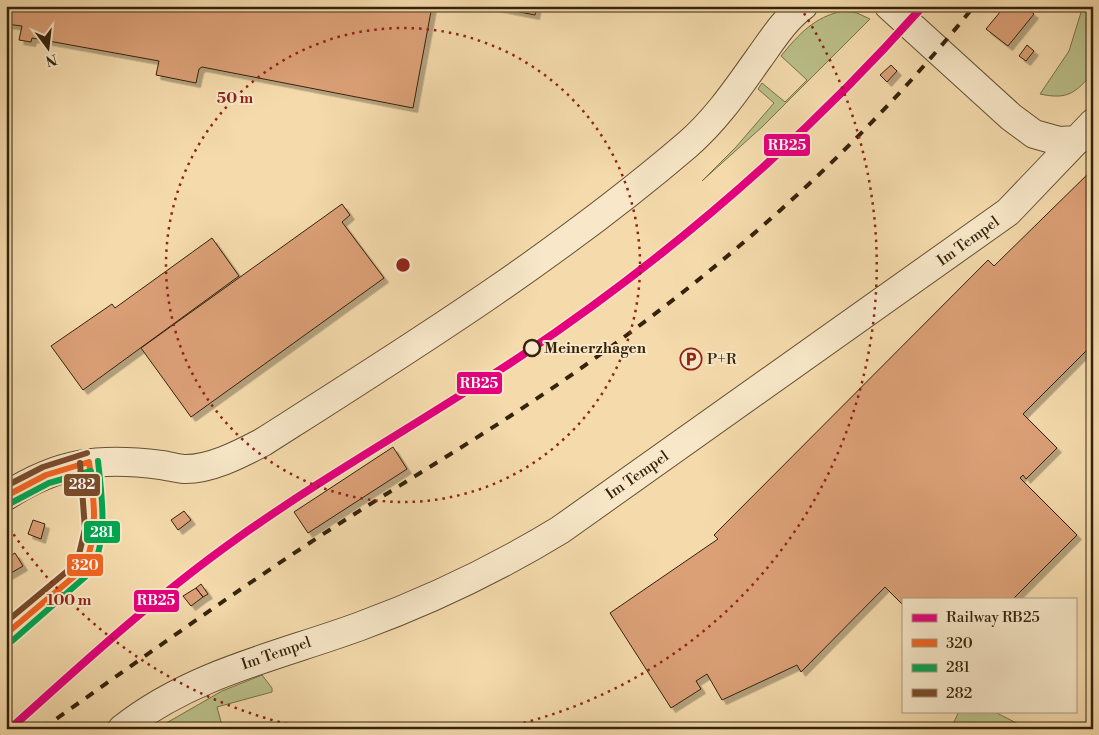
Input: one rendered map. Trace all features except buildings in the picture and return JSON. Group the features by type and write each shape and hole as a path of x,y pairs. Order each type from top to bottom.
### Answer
{"street":[{"path":"6,496 25,484 63,467 89,462 116,462 161,465 184,469 201,467 263,442 449,323 526,271 650,176 703,131 730,99 783,26 803,6"},
{"path":"889,6 1011,117 1034,134 1058,141 1085,132"},
{"name":"Im Tempel","path":"122,729 174,696 221,673 274,653 357,627 425,601 510,560 560,530 1008,212 1085,132"}],"green space":[{"path":"1083,6 1093,6 1093,73 1081,86 1070,93 1058,96 1040,94 1069,51"},
{"path":"843,11 857,13 870,19 762,127 702,181 736,147 774,103 758,89 762,83 785,102 807,80 781,56 815,22"},
{"path":"262,675 272,688 272,692 217,707 223,729 156,729 222,691"},
{"path":"959,712 995,712 1028,729 951,729"}],"railway":[{"path":"42,729 277,565 557,385 644,322 746,240 842,152 888,105 974,6"}],"rail line":[{"name":"RB25","path":"10,729 148,607 235,540 305,492 521,356 576,318 682,237 733,194 831,103 923,6"}],"transit line":[{"name":"282","path":"6,486 43,467 87,453"},
{"name":"281","path":"12,641 92,571 97,557 102,530 102,503 98,461"},
{"name":"320","path":"6,496 46,475 89,462"},
{"name":"320","path":"6,634 84,568 92,542 94,515 89,462"},
{"name":"282","path":"6,622 77,563 85,529 80,463"},
{"name":"281","path":"11,503 49,483 91,471"}],"place":[{"name":"Meinerzhagen","path":"532,348"},
{"name":"P+R","path":"691,359"}]}
